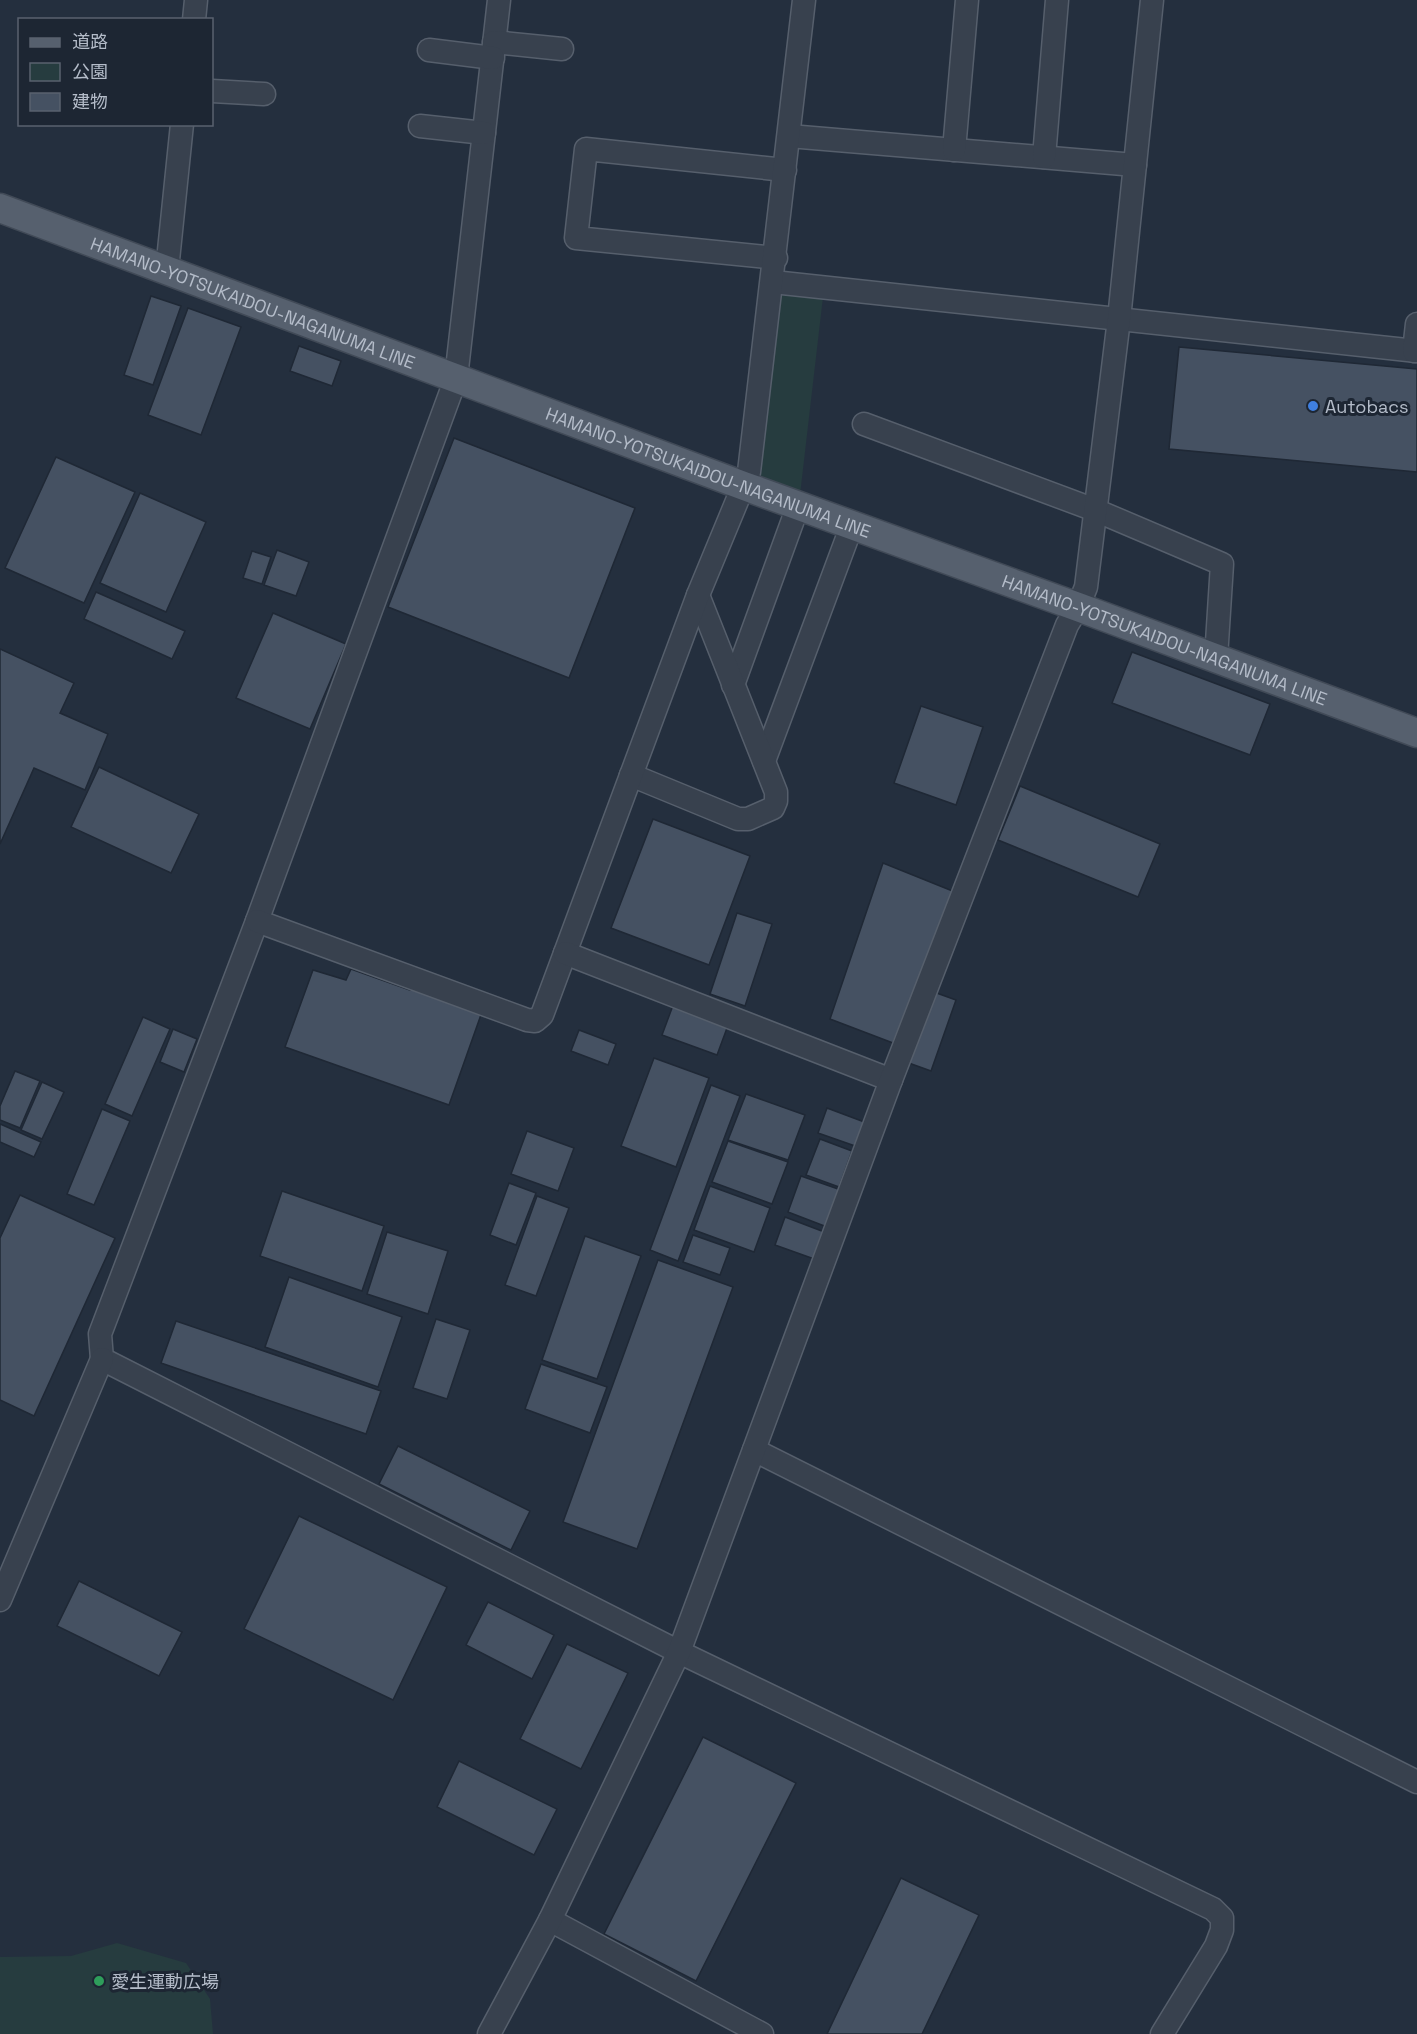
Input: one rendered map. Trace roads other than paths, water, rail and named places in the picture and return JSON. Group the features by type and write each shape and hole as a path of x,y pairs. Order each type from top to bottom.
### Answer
{"main road":[{"name":"HAMANO-YOTSUKAIDOU-NAGANUMA LINE","path":"0,208 744,486 1417,733"}],"street":[{"path":"194,18 196,0"},
{"path":"0,1600 102,1359 100,1335 257,921 456,378 499,0"},
{"path":"257,921 527,1020 535,1021 542,1015 698,595 749,472 776,258 804,0"},
{"path":"954,150 967,0"},
{"path":"1044,157 1057,0"},
{"path":"489,2034 550,1920 679,1652 891,1080 1067,625 1086,587 1119,319 1152,0"},
{"path":"429,50 562,49"},
{"path":"213,91 264,94"},
{"path":"167,270 182,126"},
{"path":"420,126 484,133"},
{"path":"789,136 1135,165"},
{"path":"776,258 576,238 586,149 785,170"},
{"path":"773,282 1416,351 1417,324"},
{"path":"864,424 1095,510 1222,564 1216,658"},
{"path":"733,685 798,506"},
{"path":"764,761 852,525"},
{"path":"631,775 738,819 748,819 773,808 776,801 776,792 698,595"},
{"path":"565,953 891,1080"},
{"path":"102,1359 679,1652 1213,1909 1222,1918 1222,1930 1216,1946 1162,2034"},
{"path":"754,1450 1417,1782"},
{"path":"550,1920 762,2034"}],"place":[{"name":"Autobacs","path":"1313,406"},
{"name":"愛生運動広場","path":"99,1981"}]}
